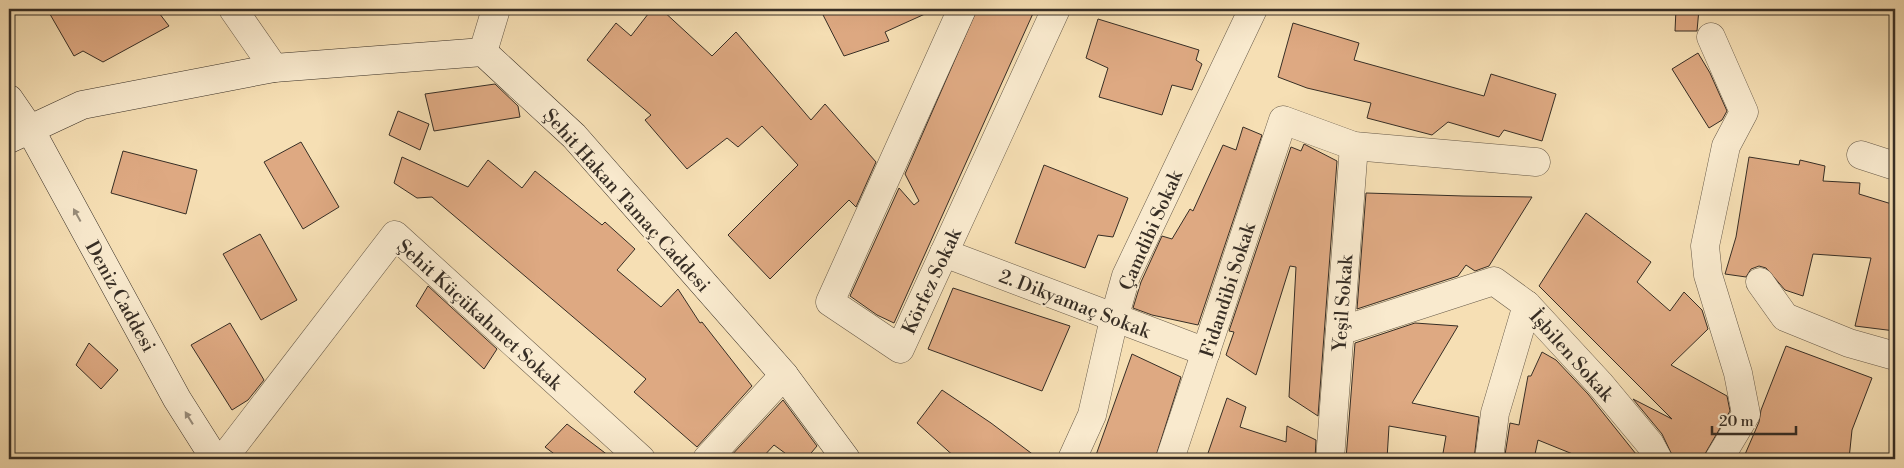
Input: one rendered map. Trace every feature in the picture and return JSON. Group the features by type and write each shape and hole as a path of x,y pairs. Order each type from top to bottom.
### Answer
{"street":[{"path":"233,9 274,68"},
{"path":"20,135 82,105 274,68 483,52 496,9"},
{"name":"Körfez Sokak","path":"962,9 830,302 900,348 1056,9"},
{"name":"Çamdibi Sokak","path":"1072,459 1092,415 1126,276 1253,9"},
{"path":"1711,37 1744,112 1726,146 1705,246 1708,275 1738,373 1746,414 1719,459"},
{"name":"Şehit Hakan Tamaç Caddesi","path":"483,52 574,136 784,375 846,459"},
{"name":"Deniz Caddesi","path":"9,98 20,135 177,399 215,459"},
{"name":"Fidandibi Sokak","path":"1170,459 1283,120 1354,146"},
{"path":"1354,146 1536,162"},
{"name":"Yeşil Sokak","path":"1330,459 1354,146"},
{"path":"1861,155 1895,166"},
{"name":"Şehit Küçükahmet Sokak","path":"223,459 395,235 641,459"},
{"name":"2. Dikyamaç Sokak","path":"944,252 1114,319 1206,352"},
{"path":"1340,331 1494,281 1527,305"},
{"path":"1760,282 1785,317 1849,343 1895,356"},
{"name":"İşbilen Sokak","path":"1489,459 1495,413 1527,305"},
{"name":"İşbilen Sokak","path":"1527,305 1600,384 1650,444 1658,459"},
{"path":"707,459 784,375"}],"building":[{"path":"47,9 156,9 169,26 103,62 83,51 74,56"},
{"path":"652,9 661,9 712,56 736,32 811,120 825,104 876,162 856,207 849,200 770,279 728,235 798,165 762,126 738,147 727,138 687,169 645,120 651,115 587,60 616,23 631,36"},
{"path":"820,9 936,9 885,32 889,41 844,56"},
{"path":"977,9 1035,9 894,323 877,315 850,296 899,188 914,205 919,201 905,174"},
{"path":"1676,9 1699,9 1697,31 1675,31"},
{"path":"1098,19 1199,50 1196,60 1202,64 1192,90 1172,85 1162,115 1099,97 1108,68 1086,58"},
{"path":"1293,23 1359,43 1354,60 1484,96 1491,74 1556,94 1542,141 1504,130 1499,137 1448,122 1432,135 1367,118 1371,103 1307,88 1278,77"},
{"path":"1698,53 1710,73 1727,111 1722,120 1709,128 1672,69"},
{"path":"495,84 518,106 520,117 434,131 425,94"},
{"path":"398,111 429,124 420,150 389,135"},
{"path":"1243,127 1262,135 1198,325 1152,315 1133,308 1141,282 1162,236 1172,239 1190,209 1193,211 1223,145 1236,150"},
{"path":"301,142 339,207 303,229 264,162"},
{"path":"1304,144 1337,161 1318,416 1289,397 1296,267 1290,266 1256,375 1226,355 1234,332 1229,331 1291,147 1301,151"},
{"path":"123,151 197,170 186,214 111,193"},
{"path":"402,157 468,187 488,160 522,188 535,171 602,225 605,222 635,249 617,270 661,307 678,289 700,323 702,322 752,386 697,447 634,392 646,379 432,197 417,198 394,183"},
{"path":"1749,157 1799,165 1800,160 1825,166 1823,181 1860,183 1859,194 1895,205 1895,331 1855,326 1871,258 1813,254 1803,296 1785,290 1766,268 1759,266 1751,269 1746,277 1725,274 1736,237"},
{"path":"1044,165 1128,198 1113,237 1098,235 1085,268 1015,243"},
{"path":"1366,193 1532,197 1489,266 1475,271 1466,265 1458,276 1357,309"},
{"path":"1586,213 1651,262 1637,282 1670,311 1684,292 1702,310 1708,329 1671,365 1727,396 1730,411 1702,459 1674,459 1662,434 1633,399 1672,419 1539,286"},
{"path":"260,234 297,300 261,320 223,254"},
{"path":"428,286 497,349 484,369 416,306"},
{"path":"953,288 1070,326 1042,391 928,349"},
{"path":"230,323 264,380 248,400 232,410 191,345"},
{"path":"1415,323 1458,326 1412,403 1479,417 1474,459 1442,459 1446,436 1389,426 1387,459 1346,459 1355,343"},
{"path":"89,343 118,370 101,389 76,365"},
{"path":"1786,346 1872,378 1852,430 1849,459 1743,459 1759,422 1761,410"},
{"path":"1542,352 1556,360 1588,394 1640,459 1585,459 1538,440 1534,459 1505,455 1510,423 1519,425 1528,376 1531,376"},
{"path":"1132,354 1181,377 1155,459 1108,459 1096,455"},
{"path":"942,390 991,423 1039,459 957,459 917,423"},
{"path":"1227,398 1246,407 1240,427 1286,442 1287,426 1316,440 1315,459 1206,459"},
{"path":"783,400 817,446 806,459 793,459 774,445 761,459 728,459"},
{"path":"567,424 613,459 561,459 545,447"}]}
